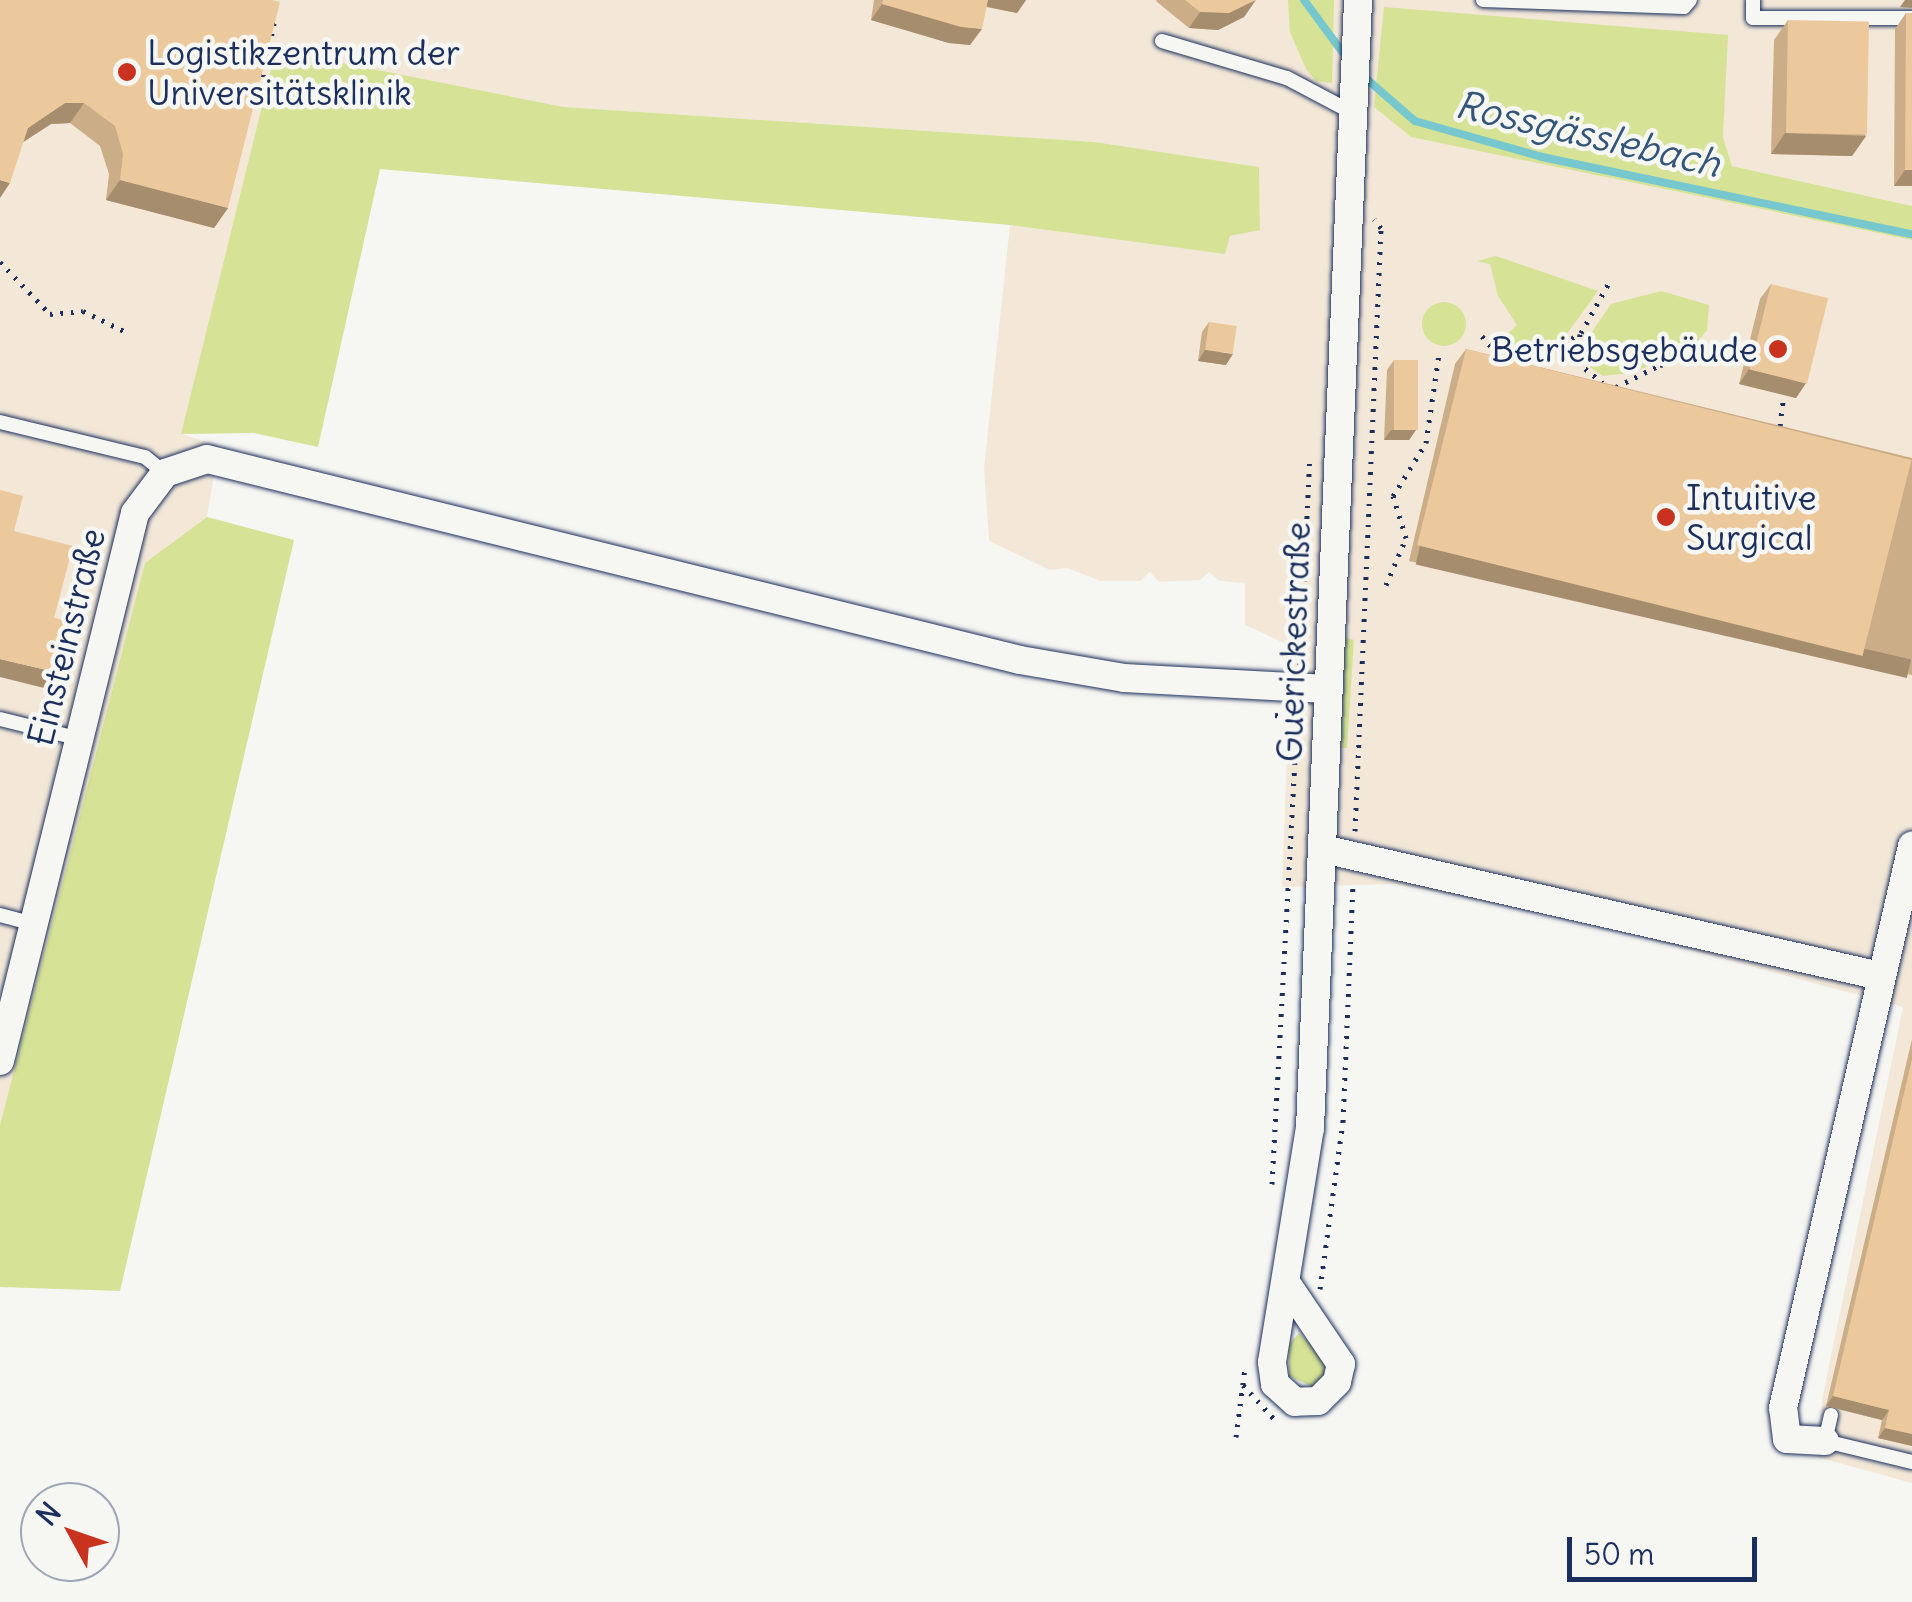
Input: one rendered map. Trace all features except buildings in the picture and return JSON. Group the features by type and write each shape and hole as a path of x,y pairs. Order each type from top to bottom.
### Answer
{"street":[{"name":"Guerickestraße","path":"1289,1287 1310,1128 1358,0"},
{"path":"165,473 208,460 1020,660 1124,678 1328,689"},
{"name":"Einsteinstraße","path":"0,1061 135,513 165,473"},
{"path":"1834,1434 1787,1439 1784,1408 1912,846"},
{"path":"1322,849 1880,976"}],"lane":[{"path":"1484,0 1684,7 1690,0"},
{"path":"1753,0 1753,18 1912,18"},
{"path":"1162,41 1287,78 1356,104"},
{"path":"0,422 145,457 165,473"},
{"path":"0,719 80,739"},
{"path":"0,914 34,924"},
{"path":"1834,1434 1912,1462"}],"path":[{"path":"262,87 276,0"},
{"path":"0,262 50,314 83,310 126,332"},
{"path":"1606,384 1576,362 1580,333 1610,280"},
{"path":"1527,366 1580,333"},
{"path":"1482,336 1501,360 1546,370"},
{"path":"1386,585 1406,538 1393,496 1426,443 1439,354"},
{"path":"1616,387 1660,365 1704,356"},
{"path":"1578,378 1632,391"},
{"path":"1780,426 1784,395"},
{"path":"1271,1186 1310,439"},
{"path":"1236,1437 1248,1350"}],"shaded area":[{"path":"0,0 1912,0 1912,206 1732,166 1723,137 1727,35 1412,137 1912,240 1912,1483 1817,1457 1823,1395 1903,1007 1578,920 1395,884 1282,887 1291,646 1245,625 1245,583 1220,581 1209,572 1200,580 1159,582 1150,572 1140,581 1101,581 1067,568 1050,570 989,541 984,468 1010,225 1085,235 1230,236 1260,229 1258,167 1095,142 564,107 277,51 182,434 219,446 207,517 145,564 0,1125"}],"green space":[{"path":"1288,0 1334,0 1332,83 1316,81 1306,69 1290,32"},
{"path":"1384,7 1728,35 1723,137 1732,166 1912,206 1912,240 1411,137 1374,107"},
{"path":"276,50 564,107 1095,142 1259,167 1260,230 1230,236 1225,254 1010,225 380,169 318,447 254,433 181,434"},
{"path":"1496,256 1598,291 1558,346 1524,356 1501,340 1517,325 1498,296 1490,264 1477,261"},
{"path":"1661,291 1709,305 1707,330 1692,348 1631,373 1603,376 1587,365 1584,344 1611,304"},
{"path":"1444,302 1460,308 1466,324 1460,340 1444,346 1428,340 1422,324 1428,308"},
{"path":"207,517 294,540 120,1291 0,1287 0,1125 145,563"},
{"path":"1344,637 1354,640 1347,748 1340,748"},
{"path":"1299,1333 1326,1359 1323,1381 1313,1387 1289,1376 1289,1344"}],"waterway":[{"name":"Rossgässlebach","path":"1304,0 1349,61"},
{"name":"Rossgässlebach","path":"1362,75 1415,121 1542,157 1912,234"}],"place":[{"name":"Logistikzentrum der Universitätsklinik","path":"127,72"},
{"name":"Betriebsgebäude","path":"1778,349"},
{"name":"Intuitive Surgical","path":"1666,517"}]}
